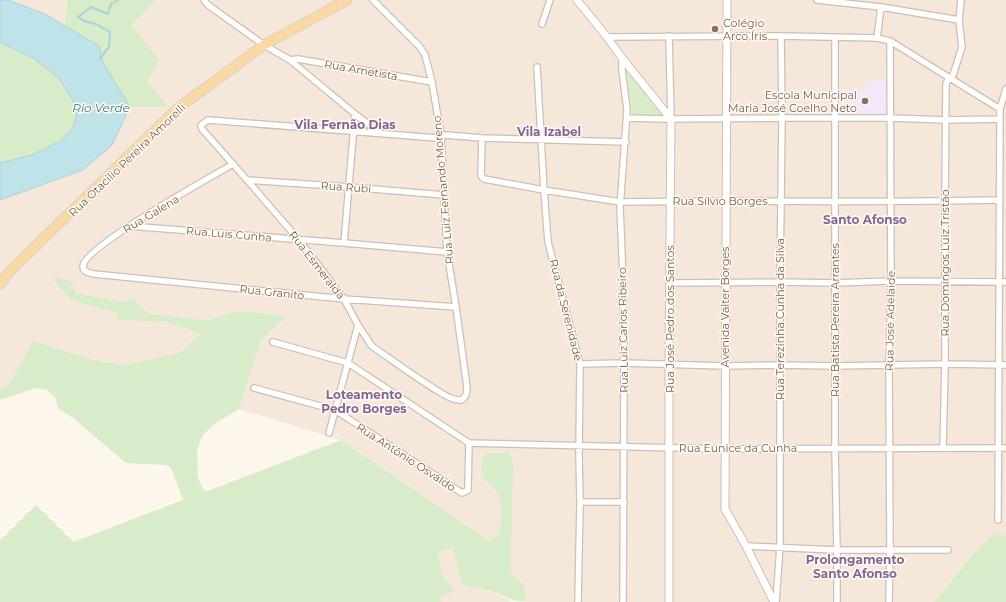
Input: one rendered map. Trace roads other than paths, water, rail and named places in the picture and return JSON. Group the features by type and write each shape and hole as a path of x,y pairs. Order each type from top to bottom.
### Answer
{"main road":[{"name":"Rua Otacilio Pereira Amorelli","path":"0,284 12,269 178,108 264,45 347,0"}],"street":[{"path":"204,0 208,5 264,45 290,60 381,134"},
{"name":"Rua Luiz Fernando Moreno","path":"373,0 420,47 425,55 432,82 441,136 447,252 467,387 466,394 463,399"},
{"path":"542,24 550,0"},
{"path":"577,0 671,119"},
{"name":"Avenida Valter Borges","path":"727,0 725,201 726,282 724,366 725,509 775,602"},
{"path":"817,0 881,7 959,20"},
{"name":"Rua Domingos Luiz Tristão","path":"943,448 945,364 946,83 953,75 962,47 959,20 961,0"},
{"path":"877,38 881,7"},
{"name":"Rua José Pedro dos Santos","path":"669,36 671,119 669,602"},
{"path":"607,37 781,36 877,38 890,41 1000,109"},
{"name":"Rua Terezinha Cunha da Silva","path":"775,602 780,547 781,36"},
{"name":"Rua Batista Pereira Arrantes","path":"834,38 834,449 838,550 837,602"},
{"name":"Rua José Adelaide","path":"889,602 889,365 891,281 890,41"},
{"name":"Rua Luiz Carlos Ribeiro","path":"622,58 627,110 626,142 620,202 624,363 623,602"},
{"name":"Rua Ametista","path":"290,60 298,59 432,82"},
{"name":"Rua da Serenidade","path":"537,67 548,242 580,364 578,602"},
{"path":"998,520 999,365 1003,282 1000,200 1003,146 1000,109 1006,89"},
{"path":"344,243 355,114"},
{"path":"627,118 1000,119"},
{"name":"Rua Esmeralda","path":"353,132 208,120 201,125 202,129 298,239 344,299 358,325 373,347 438,392 450,398 460,400 463,399"},
{"path":"353,132 437,138 446,134 482,138 626,142"},
{"name":"Rua Sílvio Borges","path":"482,138 481,176 484,179 620,202 945,202 1000,200"},
{"name":"Rua Galena","path":"88,273 84,271 83,264 97,248 130,226 233,164"},
{"name":"Rua Rubi","path":"247,180 444,195"},
{"name":"Rua Luís Cunha","path":"130,226 447,252"},
{"name":"Rua Granito","path":"88,273 344,299 456,307"},
{"path":"670,283 835,283 891,281 1003,282"},
{"path":"329,433 358,325"},
{"path":"273,342 348,363 469,443"},
{"path":"580,364 624,363 724,366 945,364 1006,365"},
{"name":"Rua Antônio Osvaldo","path":"254,388 335,410 462,493 468,490 469,443"},
{"name":"Rua Eunice da Cunha","path":"469,443 725,449 1006,448"},
{"path":"580,502 624,502"},
{"path":"746,546 838,550 948,550"}],"water":[{"name":"Rio Verde","path":"0,0 8,0 45,14 99,46 103,63 130,107 112,145 83,170 0,200 0,163 32,155 60,141 72,129 77,116 73,100 58,77 33,58 0,42"}],"waterway":[{"path":"100,58 109,47 110,32 96,24 84,21 78,17 91,7 108,14 111,4 118,0"}],"place":[{"name":"Colégio Arco Íris","path":"715,29"},
{"name":"Escola Municipal Maria José Coelho Neto","path":"865,101"}],"district":[{"name":"Vila Fernão Dias","path":"345,125"},
{"name":"Vila Izabel","path":"549,132"},
{"name":"Santo Afonso","path":"865,220"},
{"name":"Loteamento Pedro Borges","path":"364,402"},
{"name":"Prolongamento Santo Afonso","path":"855,567"}]}
